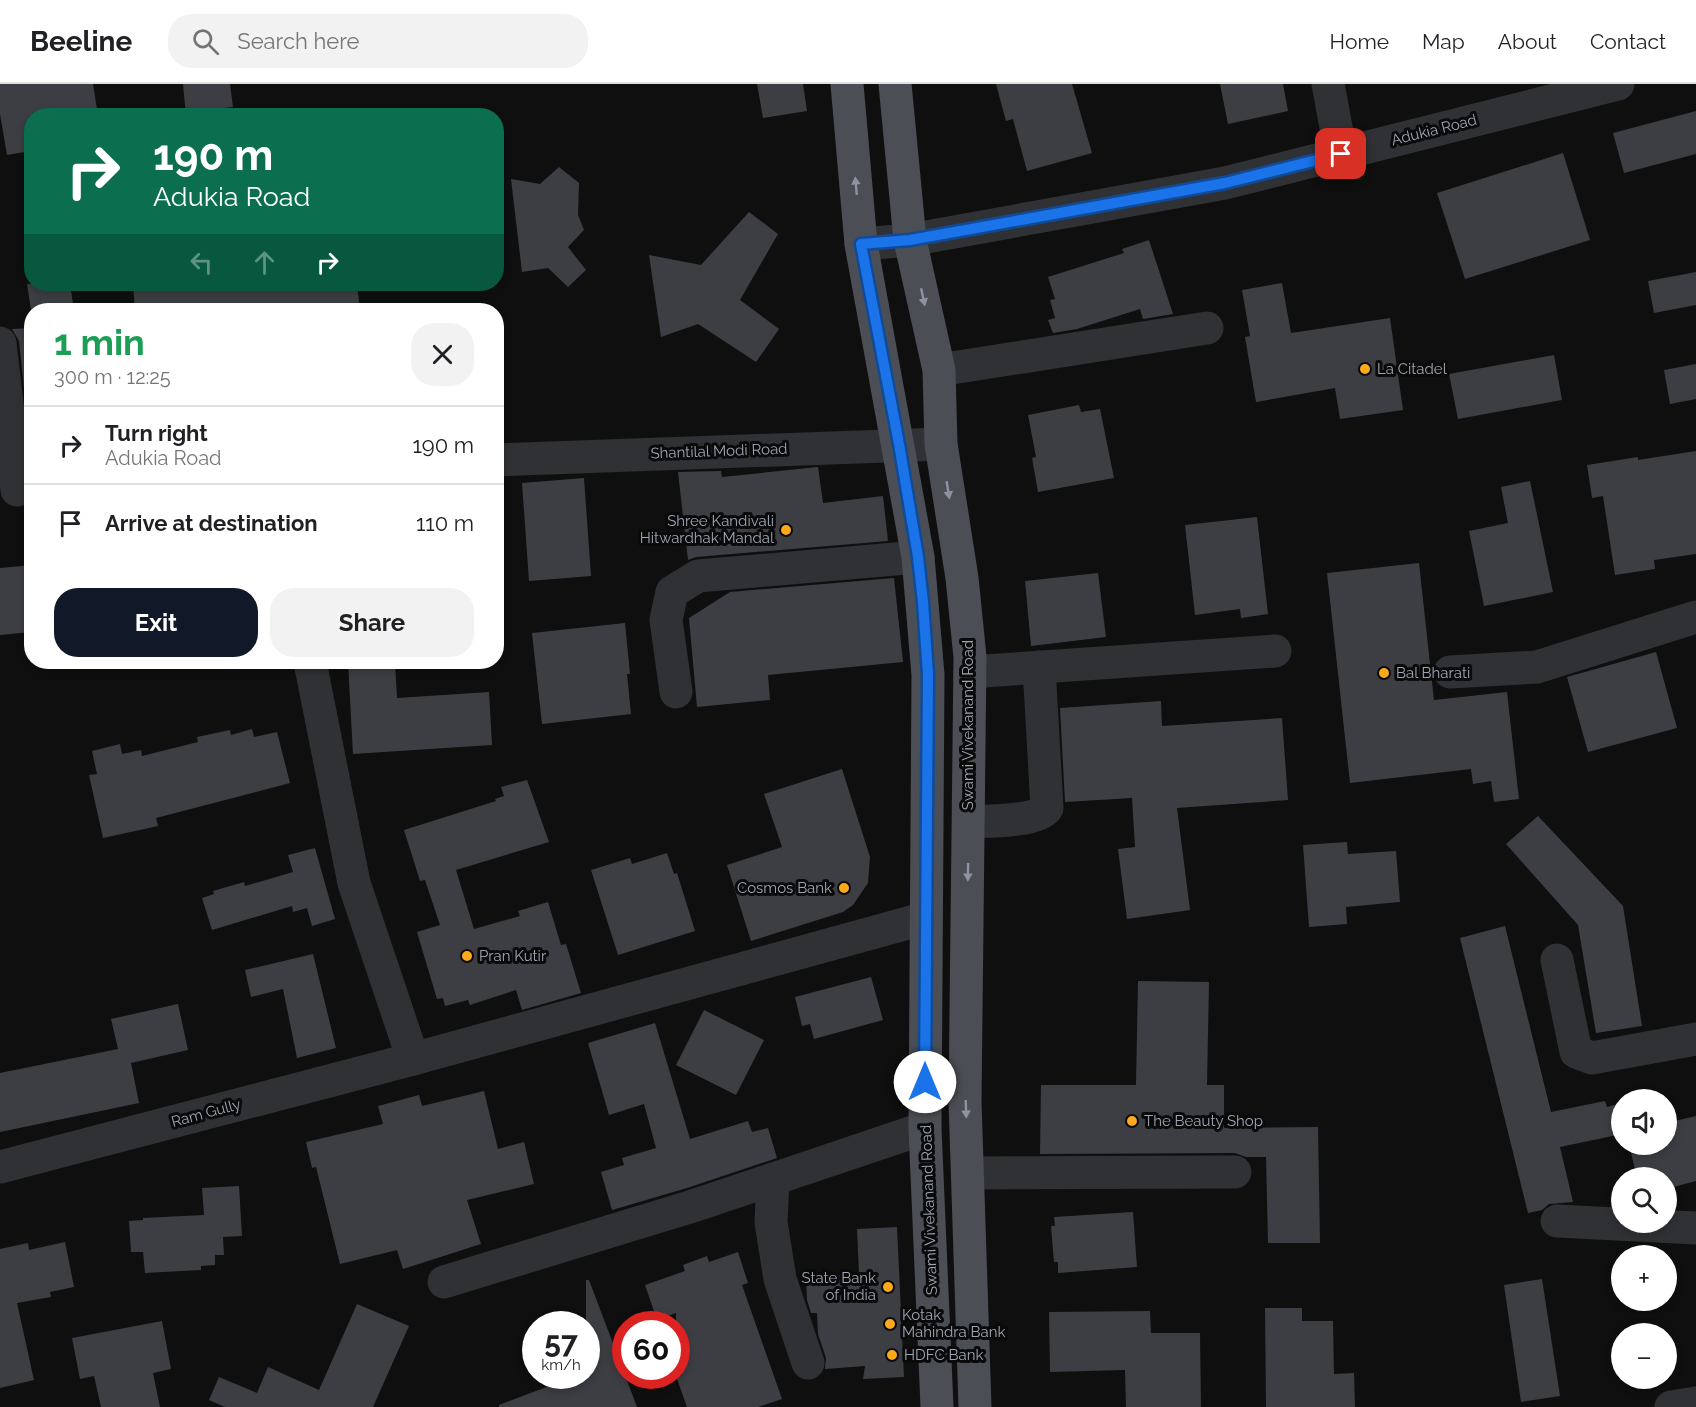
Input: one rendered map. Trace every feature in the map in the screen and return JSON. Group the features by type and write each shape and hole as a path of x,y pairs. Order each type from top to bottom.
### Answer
{"main road":[{"name":"Swami Vivekanand Road","path":"847,84 861,244 918,557 928,675 925,1128 937,1407"},
{"name":"Swami Vivekanand Road","path":"895,84 910,240 939,370 941,444 962,578 970,672 965,1101 975,1407"}],"street":[{"path":"1328,84 1341,154"},
{"name":"Adukia Road","path":"861,244 910,240 1225,183 1618,84"},
{"path":"939,370 1207,328"},
{"path":"0,343 16,490"},
{"name":"Shantilal Modi Road","path":"504,460 941,444"},
{"path":"676,693 666,620 672,592 683,583 698,576 918,557"},
{"path":"1450,672 1537,668 1696,617"},
{"path":"970,672 1275,651"},
{"path":"969,822 1029,817 1044,812 1047,808 1039,667"},
{"path":"311,669 354,883 413,1059"},
{"name":"Ram Gully","path":"0,1167 413,1059 926,918"},
{"path":"1557,960 1576,1052 1592,1058 1696,1039"},
{"path":"444,1281 693,1206 925,1128"},
{"path":"968,1173 1235,1173"},
{"path":"773,1179 771,1222 780,1279 808,1363"},
{"path":"1557,1221 1696,1228"},
{"path":"1671,1407 1696,1403"}],"building":[{"path":"0,84 93,84 97,108 24,108 24,152 7,155 0,114"},
{"path":"183,84 230,84 233,107 185,108"},
{"path":"757,84 803,84 807,111 763,118"},
{"path":"996,84 1072,84 1092,153 1027,171 1013,119 1006,121"},
{"path":"1220,84 1283,84 1288,111 1228,124"},
{"path":"1696,111 1696,154 1624,173 1613,133"},
{"path":"1563,153 1590,240 1465,279 1437,193"},
{"path":"559,167 579,183 578,215 584,230 568,247 586,270 568,287 548,268 522,272 511,179 540,184"},
{"path":"749,212 778,234 740,300 779,329 756,362 698,324 661,337 649,255 701,265"},
{"path":"1149,240 1173,314 1143,319 1140,309 1077,329 1053,333 1048,320 1055,318 1050,300 1055,299 1048,277 1124,253 1122,249"},
{"path":"1696,272 1696,305 1654,313 1648,281"},
{"path":"1282,283 1291,333 1390,318 1403,410 1340,419 1335,388 1256,402 1245,337 1250,336 1242,290"},
{"path":"28,291 71,291 73,303 30,303"},
{"path":"134,291 358,291 359,303 134,303"},
{"path":"24,328 24,388 19,341 12,329"},
{"path":"1554,355 1562,400 1458,419 1449,374"},
{"path":"1696,364 1696,399 1670,404 1664,370"},
{"path":"1079,405 1081,412 1100,409 1114,478 1038,492 1032,458 1036,457 1028,415"},
{"path":"1696,451 1696,554 1654,560 1655,569 1615,575 1603,496 1592,498 1587,465"},
{"name":"Shree Kandivali Hitwardhak Mandal","path":"818,467 823,503 883,496 888,541 696,557 688,560 678,472 721,471 722,477"},
{"path":"584,478 591,576 529,581 522,483"},
{"path":"1530,481 1553,592 1484,606 1469,531 1508,523 1501,487"},
{"path":"1257,517 1268,614 1241,618 1240,609 1195,615 1185,525"},
{"name":"Bal Bharati","path":"1419,563 1434,700 1507,692 1519,799 1494,802 1491,781 1473,784 1471,769 1350,783 1327,573"},
{"path":"24,566 24,633 0,635 0,568"},
{"path":"1098,573 1106,637 1031,646 1025,581"},
{"path":"894,578 903,662 768,675 770,700 697,707 689,618 730,592"},
{"path":"625,623 631,714 542,724 532,633"},
{"path":"1656,652 1677,728 1588,752 1567,677"},
{"path":"348,669 395,669 397,698 489,692 492,745 353,754"},
{"path":"1161,701 1162,726 1282,718 1288,800 1177,808 1190,910 1127,919 1118,849 1135,847 1132,798 1065,802 1060,708"},
{"path":"252,729 254,737 277,732 290,783 156,818 158,826 103,838 89,775 97,774 92,751 120,744 122,754 141,750 142,756 198,742 197,737 230,730 231,735"},
{"path":"842,769 870,857 868,883 853,905 843,912 751,941 727,865 782,847 764,794"},
{"path":"527,780 549,842 456,870 474,929 520,916 518,911 548,902 561,945 566,944 581,993 522,1010 516,990 470,1005 468,1000 445,1006 443,998 437,999 417,932 440,925 425,880 420,881 404,830 496,801 495,799 504,796 501,787"},
{"path":"1538,816 1623,906 1642,1026 1596,1033 1578,925 1506,844"},
{"path":"1347,842 1348,854 1396,851 1400,902 1346,907 1347,924 1309,927 1303,845"},
{"path":"315,848 335,919 312,926 307,908 293,912 292,906 212,930 202,898 214,894 213,891 244,882 245,886 293,872 288,855"},
{"path":"667,853 674,874 677,873 695,931 618,955 591,870 630,858 632,864"},
{"path":"1505,926 1551,1112 1605,1101 1607,1107 1611,1106 1611,1136 1560,1147 1573,1202 1549,1204 1542,1210 1528,1213 1460,938"},
{"path":"313,954 336,1048 297,1058 283,989 251,997 245,970"},
{"path":"871,977 883,1020 814,1039 810,1024 802,1026 795,997"},
{"path":"1138,981 1209,982 1207,1085 1224,1085 1224,1128 1318,1127 1320,1243 1268,1243 1266,1157 1246,1157 1235,1153 1040,1154 1041,1085 1136,1085"},
{"path":"178,1004 188,1050 131,1063 139,1103 0,1132 0,1073 118,1049 111,1019"},
{"path":"704,1010 764,1040 736,1095 676,1065"},
{"path":"655,1023 690,1139 748,1121 752,1132 768,1128 777,1158 612,1210 601,1172 624,1165 622,1158 656,1148 644,1104 609,1115 588,1043"},
{"path":"484,1091 498,1149 524,1142 534,1184 467,1200 481,1244 403,1269 397,1250 340,1264 316,1167 312,1168 306,1142 383,1124 378,1106 419,1095 422,1106"},
{"path":"1696,1116 1696,1181 1677,1186 1677,1167 1634,1167 1632,1155 1677,1155 1677,1120"},
{"path":"239,1186 242,1236 223,1237 224,1255 215,1255 215,1265 201,1266 201,1270 145,1273 143,1252 131,1252 129,1221 143,1220 143,1218 204,1215 202,1188"},
{"path":"1133,1212 1137,1267 1058,1273 1058,1262 1054,1262 1051,1226 1055,1226 1054,1217"},
{"path":"897,1227 904,1377 863,1379 865,1366 825,1369 826,1358 818,1334 817,1313 811,1313 807,1300 806,1277 859,1274 857,1229"},
{"path":"65,1242 74,1287 50,1292 51,1297 17,1303 34,1380 0,1388 0,1249 28,1243 29,1250"},
{"path":"738,1252 748,1283 742,1285 782,1399 758,1407 687,1407 681,1389 690,1389 690,1311 654,1311 645,1285 685,1271 683,1265 707,1256 709,1262"},
{"path":"1542,1279 1560,1396 1521,1402 1504,1285"},
{"path":"586,1280 589,1280 612,1341 612,1389 630,1389 637,1407 499,1407 499,1405 541,1389 600,1389 600,1311 586,1311"},
{"path":"357,1304 409,1326 373,1407 225,1407 209,1400 219,1377 257,1393 268,1367 319,1390"},
{"path":"1265,1308 1302,1308 1302,1321 1333,1321 1334,1374 1354,1373 1355,1407 1266,1407"},
{"path":"1150,1311 1151,1333 1200,1333 1201,1407 1126,1407 1125,1370 1050,1372 1049,1312"},
{"path":"162,1321 171,1369 153,1373 160,1407 101,1407 94,1376 80,1379 72,1338"}],"place":[{"name":"La Citadel","path":"1365,369"},
{"name":"Shree Kandivali Hitwardhak Mandal","path":"786,530"},
{"name":"Bal Bharati","path":"1384,673"},
{"name":"Cosmos Bank","path":"844,888"},
{"name":"Pran Kutir","path":"467,956"},
{"name":"The Beauty Shop","path":"1132,1121"},
{"name":"State Bank of India","path":"888,1287"},
{"name":"Kotak Mahindra Bank","path":"890,1324"},
{"name":"HDFC Bank","path":"892,1355"}],"route":[{"path":"925,1082 928,675 923,602 918,557 899,444 861,244 910,240 1225,183 1341,154"}]}
